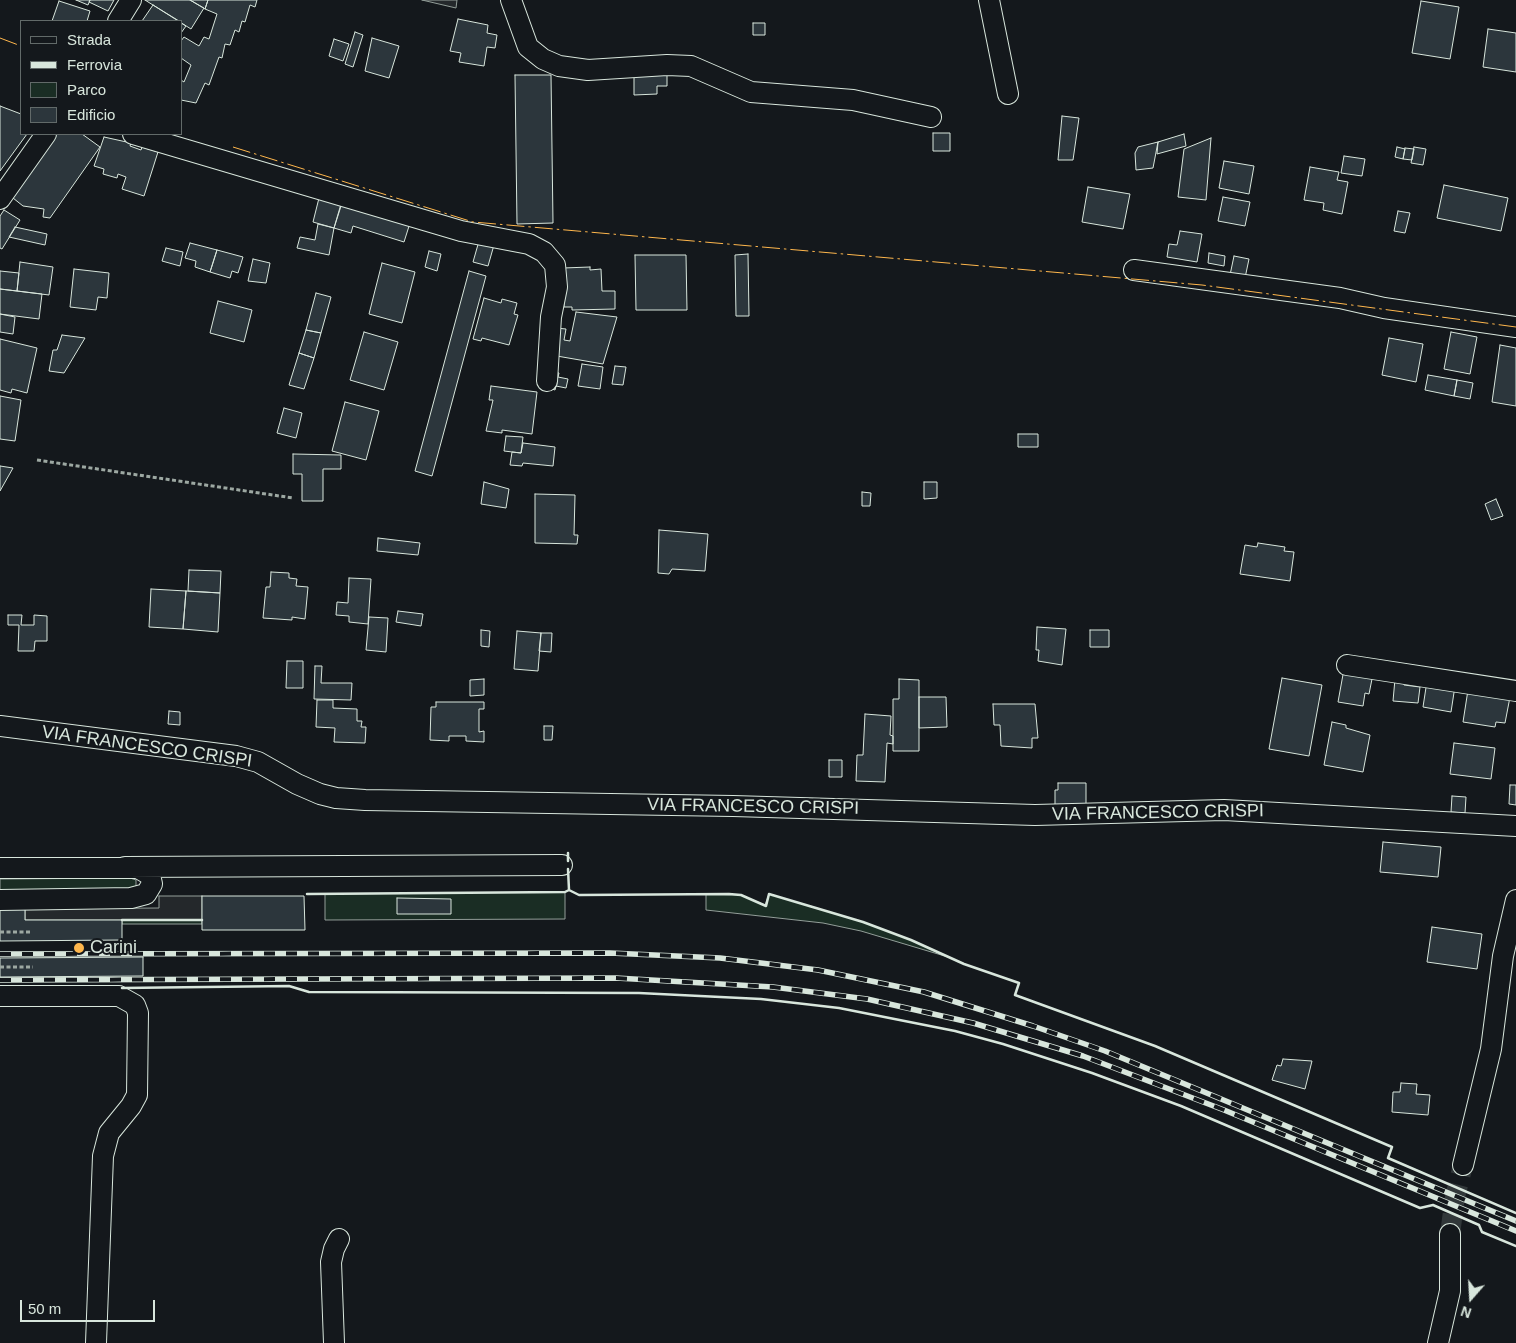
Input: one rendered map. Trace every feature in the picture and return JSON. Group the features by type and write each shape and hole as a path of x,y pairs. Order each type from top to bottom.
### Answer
{"street":[{"path":"119,20 131,0"},
{"path":"989,0 1008,94"},
{"path":"510,2 528,46 543,59 559,66 588,70 668,65 691,66 751,92 853,100 931,117"},
{"path":"1,194 45,135"},
{"path":"136,135 461,231 529,244 544,252 554,265 557,287 552,318 547,381"},
{"path":"1134,270 1340,298 1384,308 1516,327"},
{"path":"1347,665 1516,691"},
{"name":"VIA FRANCESCO CRISPI","path":"0,726 236,756 258,762 297,784 320,794 356,799 733,806 1035,815 1224,810 1516,826"},
{"path":"0,868 562,865"},
{"path":"0,900 131,898 146,894 152,884 150,875 138,868 125,867"},
{"path":"1463,1165 1491,1049 1503,956 1516,900"},
{"path":"0,996 119,996 135,1005 138,1013 137,1095 131,1106 109,1133 103,1156 96,1343"},
{"path":"1438,1343 1450,1291 1450,1234"},
{"path":"334,1343 331,1262 339,1239"}],"path":[{"path":"37,460 293,498"},
{"path":"0,932 32,932"},
{"path":"0,967 33,967"}],"green space":[{"path":"130,878 136,880 136,889 0,893 0,879"},
{"path":"565,892 565,919 325,920 325,894"},
{"path":"706,894 741,895 765,905 769,894 863,922 911,940 948,957 861,931 823,923 706,910"},
{"path":"122,920 202,920 202,924 122,924"}],"shaded area":[{"path":"422,0 457,0 456,8"},
{"path":"159,896 202,896 202,920 25,920 25,909 159,908"}],"building":[{"path":"76,0 90,0 88,5"},
{"path":"90,0 114,0 108,11 89,2"},
{"path":"145,0 190,0 204,8 191,29 182,23 182,20 177,20"},
{"path":"190,0 208,0 205,9"},
{"path":"208,0 257,0 255,7 250,5 245,22 242,21 239,32 235,30 230,45 225,44 222,58 219,57 209,85 205,83 196,103 182,100 182,81 184,82 191,65 182,59 182,40 184,37 199,46 204,37 209,39 217,14 205,9"},
{"path":"59,1 90,11 87,20 52,20"},
{"path":"1421,1 1459,7 1450,59 1412,53"},
{"path":"153,5 177,20 143,20"},
{"path":"458,19 488,25 487,33 497,35 495,48 487,47 484,66 459,62 461,53 450,51"},
{"path":"753,23 765,23 765,35 753,35"},
{"path":"182,24 186,26 182,32"},
{"path":"1488,29 1516,33 1516,72 1483,67"},
{"path":"355,32 363,35 353,67 345,64"},
{"path":"372,38 399,46 389,78 365,71"},
{"path":"334,39 349,44 343,61 329,56"},
{"path":"667,70 667,86 657,86 657,94 634,95 634,73"},
{"path":"515,75 551,75 553,223 517,224"},
{"path":"0,106 20,114 20,135 26,135 0,171"},
{"path":"1062,116 1079,118 1073,160 1058,160"},
{"path":"933,133 950,133 950,151 933,151"},
{"path":"1184,134 1186,146 1157,154 1158,142"},
{"path":"54,135 83,135 100,147 50,218 43,217 44,209 23,206 13,198"},
{"path":"104,137 131,143 130,146 141,150 142,147 158,152 144,196 122,189 126,177 118,174 117,178 103,174 104,169 94,166"},
{"path":"1211,138 1206,200 1178,197 1184,149"},
{"path":"1158,142 1153,168 1136,170 1135,153 1138,147"},
{"path":"1397,147 1405,149 1403,159 1395,157"},
{"path":"1414,147 1426,149 1423,165 1411,163"},
{"path":"1405,148 1414,149 1412,160 1403,159"},
{"path":"1344,156 1365,159 1362,176 1341,173"},
{"path":"1224,161 1254,166 1249,194 1219,188"},
{"path":"1310,167 1339,172 1337,180 1348,182 1342,214 1323,210 1324,203 1304,200"},
{"path":"1444,185 1508,198 1501,231 1437,218"},
{"path":"1088,187 1130,194 1123,229 1082,222"},
{"path":"1223,197 1250,202 1245,226 1218,221"},
{"path":"319,198 341,204 334,228 313,222"},
{"path":"342,203 410,223 404,242 353,226 351,233 334,228"},
{"path":"4,210 20,220 2,249 0,248 0,216"},
{"path":"1398,211 1410,213 1405,233 1394,231"},
{"path":"318,224 334,228 329,255 297,248 300,237 315,240"},
{"path":"15,227 47,234 45,245 9,237"},
{"path":"1180,231 1202,234 1197,262 1167,257 1169,244 1177,245"},
{"path":"479,241 494,245 488,266 473,262"},
{"path":"190,243 217,250 210,272 195,267 196,261 185,258"},
{"path":"166,248 183,252 180,266 162,261"},
{"path":"217,250 243,257 238,273 232,271 230,278 210,272"},
{"path":"429,251 441,254 437,271 425,267"},
{"path":"1209,253 1225,256 1224,266 1208,263"},
{"path":"748,254 749,316 736,316 735,255"},
{"path":"635,255 686,255 687,310 636,310"},
{"path":"1234,256 1249,259 1245,278 1230,275"},
{"path":"253,259 270,263 266,283 248,281"},
{"path":"20,262 53,267 49,295 17,291"},
{"path":"382,263 415,272 402,323 369,314"},
{"path":"590,267 590,270 601,269 602,291 615,291 615,309 572,310 572,307 564,307 563,268"},
{"path":"74,269 109,273 107,298 98,297 96,310 70,307"},
{"path":"0,271 19,273 17,291 0,289"},
{"path":"469,271 486,276 432,476 415,471"},
{"path":"0,289 42,294 39,319 0,314"},
{"path":"316,293 331,297 321,333 306,330"},
{"path":"484,298 501,303 502,299 517,303 514,314 518,315 509,345 482,338 481,341 473,339"},
{"path":"218,301 252,310 244,342 210,333"},
{"path":"576,312 617,317 603,364 551,355 556,328 566,329 564,340 570,341"},
{"path":"0,314 15,317 13,334 0,332"},
{"path":"306,330 321,333 314,358 299,353"},
{"path":"364,332 398,342 384,390 350,380"},
{"path":"1451,332 1477,337 1470,374 1444,369"},
{"path":"62,335 85,338 64,373 49,371 53,350 57,350"},
{"path":"1389,338 1423,344 1416,382 1382,375"},
{"path":"0,339 37,348 27,393 12,389 11,393 0,390"},
{"path":"1500,345 1516,348 1516,406 1492,402"},
{"path":"299,353 314,358 304,389 289,385"},
{"path":"582,364 603,367 600,389 578,386"},
{"path":"615,366 626,367 623,385 612,384"},
{"path":"555,372 559,373 558,377 568,379 566,388 556,386 555,390 552,389"},
{"path":"1428,375 1457,380 1454,396 1425,390"},
{"path":"1457,380 1473,383 1470,399 1454,396"},
{"path":"491,386 537,392 532,434 502,430 502,433 486,431 493,400 489,400"},
{"path":"0,396 21,400 15,441 0,439"},
{"path":"345,402 379,411 366,460 332,451"},
{"path":"284,408 302,413 296,438 277,433"},
{"path":"1018,434 1038,434 1038,447 1018,447"},
{"path":"506,436 523,437 521,453 504,451"},
{"path":"523,443 555,447 553,466 523,463 522,466 510,465 512,452 521,453"},
{"path":"293,454 341,455 341,469 323,469 323,501 302,501 302,474 293,474"},
{"path":"0,466 13,468 0,491"},
{"path":"484,482 509,489 506,508 481,504"},
{"path":"924,482 937,482 937,498 924,499"},
{"path":"862,492 871,493 870,506 862,506"},
{"path":"535,494 575,495 574,535 578,535 577,544 535,543"},
{"path":"1496,499 1503,516 1491,520 1485,504"},
{"path":"659,530 708,534 705,571 672,569 669,574 658,573"},
{"path":"378,538 420,543 418,555 377,551"},
{"path":"1258,543 1285,547 1284,551 1294,552 1290,581 1240,574 1245,545 1257,547"},
{"path":"189,570 221,571 220,593 188,591"},
{"path":"271,572 289,573 289,578 297,579 296,586 308,587 305,619 292,617 292,620 263,618 266,587 270,587"},
{"path":"349,578 371,579 368,624 349,622 349,616 336,615 337,602 348,603"},
{"path":"151,589 186,591 183,629 149,627"},
{"path":"186,591 220,593 218,632 183,629"},
{"path":"398,611 423,614 421,626 396,622"},
{"path":"8,615 22,615 21,625 34,625 34,615 47,616 47,641 35,641 34,651 18,651 19,625 8,625"},
{"path":"369,617 388,618 386,652 366,650"},
{"path":"1037,627 1066,629 1062,665 1038,661 1039,650 1036,650"},
{"path":"481,630 490,631 489,647 481,646"},
{"path":"1090,630 1109,630 1109,647 1090,647"},
{"path":"517,631 541,633 538,671 514,669"},
{"path":"541,633 552,633 551,652 539,651"},
{"path":"287,661 303,661 303,688 286,688"},
{"path":"315,666 322,666 321,683 352,683 351,700 314,699"},
{"path":"1344,669 1373,674 1369,694 1365,693 1363,706 1338,702"},
{"path":"1282,678 1322,685 1309,756 1269,749"},
{"path":"484,679 484,695 470,696 470,680"},
{"path":"899,679 919,680 919,751 893,751 893,699 899,699"},
{"path":"1395,679 1404,680 1404,685 1420,687 1418,703 1393,701"},
{"path":"1427,681 1455,686 1451,712 1423,707"},
{"path":"1468,690 1510,697 1505,723 1496,722 1495,727 1463,722"},
{"path":"919,697 946,697 947,727 919,728"},
{"path":"317,700 333,700 333,708 357,709 357,721 362,721 361,727 366,727 365,743 334,742 335,728 316,727"},
{"path":"436,702 484,702 484,709 479,709 479,732 484,731 484,742 466,741 466,736 449,736 449,741 430,740 431,707 436,707"},
{"path":"993,704 1035,704 1038,738 1032,738 1032,748 1001,746 1000,725 994,725"},
{"path":"169,711 180,712 180,725 168,724"},
{"path":"865,714 891,716 890,735 893,736 893,744 887,743 885,782 856,781 857,755 863,755"},
{"path":"1332,722 1346,725 1346,728 1370,735 1363,772 1324,765"},
{"path":"544,726 553,726 552,740 544,740"},
{"path":"1454,743 1495,748 1491,779 1450,774"},
{"path":"829,760 842,760 842,777 829,777"},
{"path":"1058,783 1086,783 1086,807 1055,807 1055,790 1058,790"},
{"path":"1510,785 1516,785 1516,805 1509,804"},
{"path":"1452,796 1466,797 1465,813 1451,812"},
{"path":"1383,842 1441,847 1438,877 1380,872"},
{"path":"202,896 304,896 305,930 202,930"},
{"path":"397,898 451,899 451,914 397,914"},
{"path":"0,909 25,909 25,920 122,920 122,940 0,941"},
{"path":"1432,927 1482,934 1477,969 1427,962"},
{"path":"143,957 143,976 0,977 0,958"},
{"path":"1283,1059 1312,1061 1305,1089 1272,1080 1277,1065 1281,1066"},
{"path":"1401,1083 1417,1084 1416,1094 1430,1095 1428,1115 1392,1112 1393,1092 1400,1092"}],"tunnel":[{"path":"1450,1234 1455,1197 1463,1165"}],"railway":[{"path":"0,954 610,953 720,958 818,970 924,992 1105,1051 1516,1221"},
{"path":"0,980 616,978 773,987 867,999 973,1023 1083,1056 1224,1110 1516,1231"}],"wall":[{"path":"568,853 568,861"},
{"path":"568,869 569,890 579,895 729,894 741,895 766,906 769,894 863,922 911,940 964,964 1019,983 1015,995 1155,1046 1392,1147 1388,1158 1516,1213"},
{"path":"307,894 565,892 569,890"},
{"path":"122,920 202,920"},
{"path":"122,988 289,986 309,992 639,993 761,999 839,1008 955,1031 1003,1044 1092,1073 1181,1106 1420,1208 1433,1205 1479,1225 1482,1232 1516,1246"}],"power":[{"path":"0,38 20,46"},
{"path":"233,147 473,222 1202,285 1516,327"}],"place":[{"name":"Carini","path":"79,948"}]}
